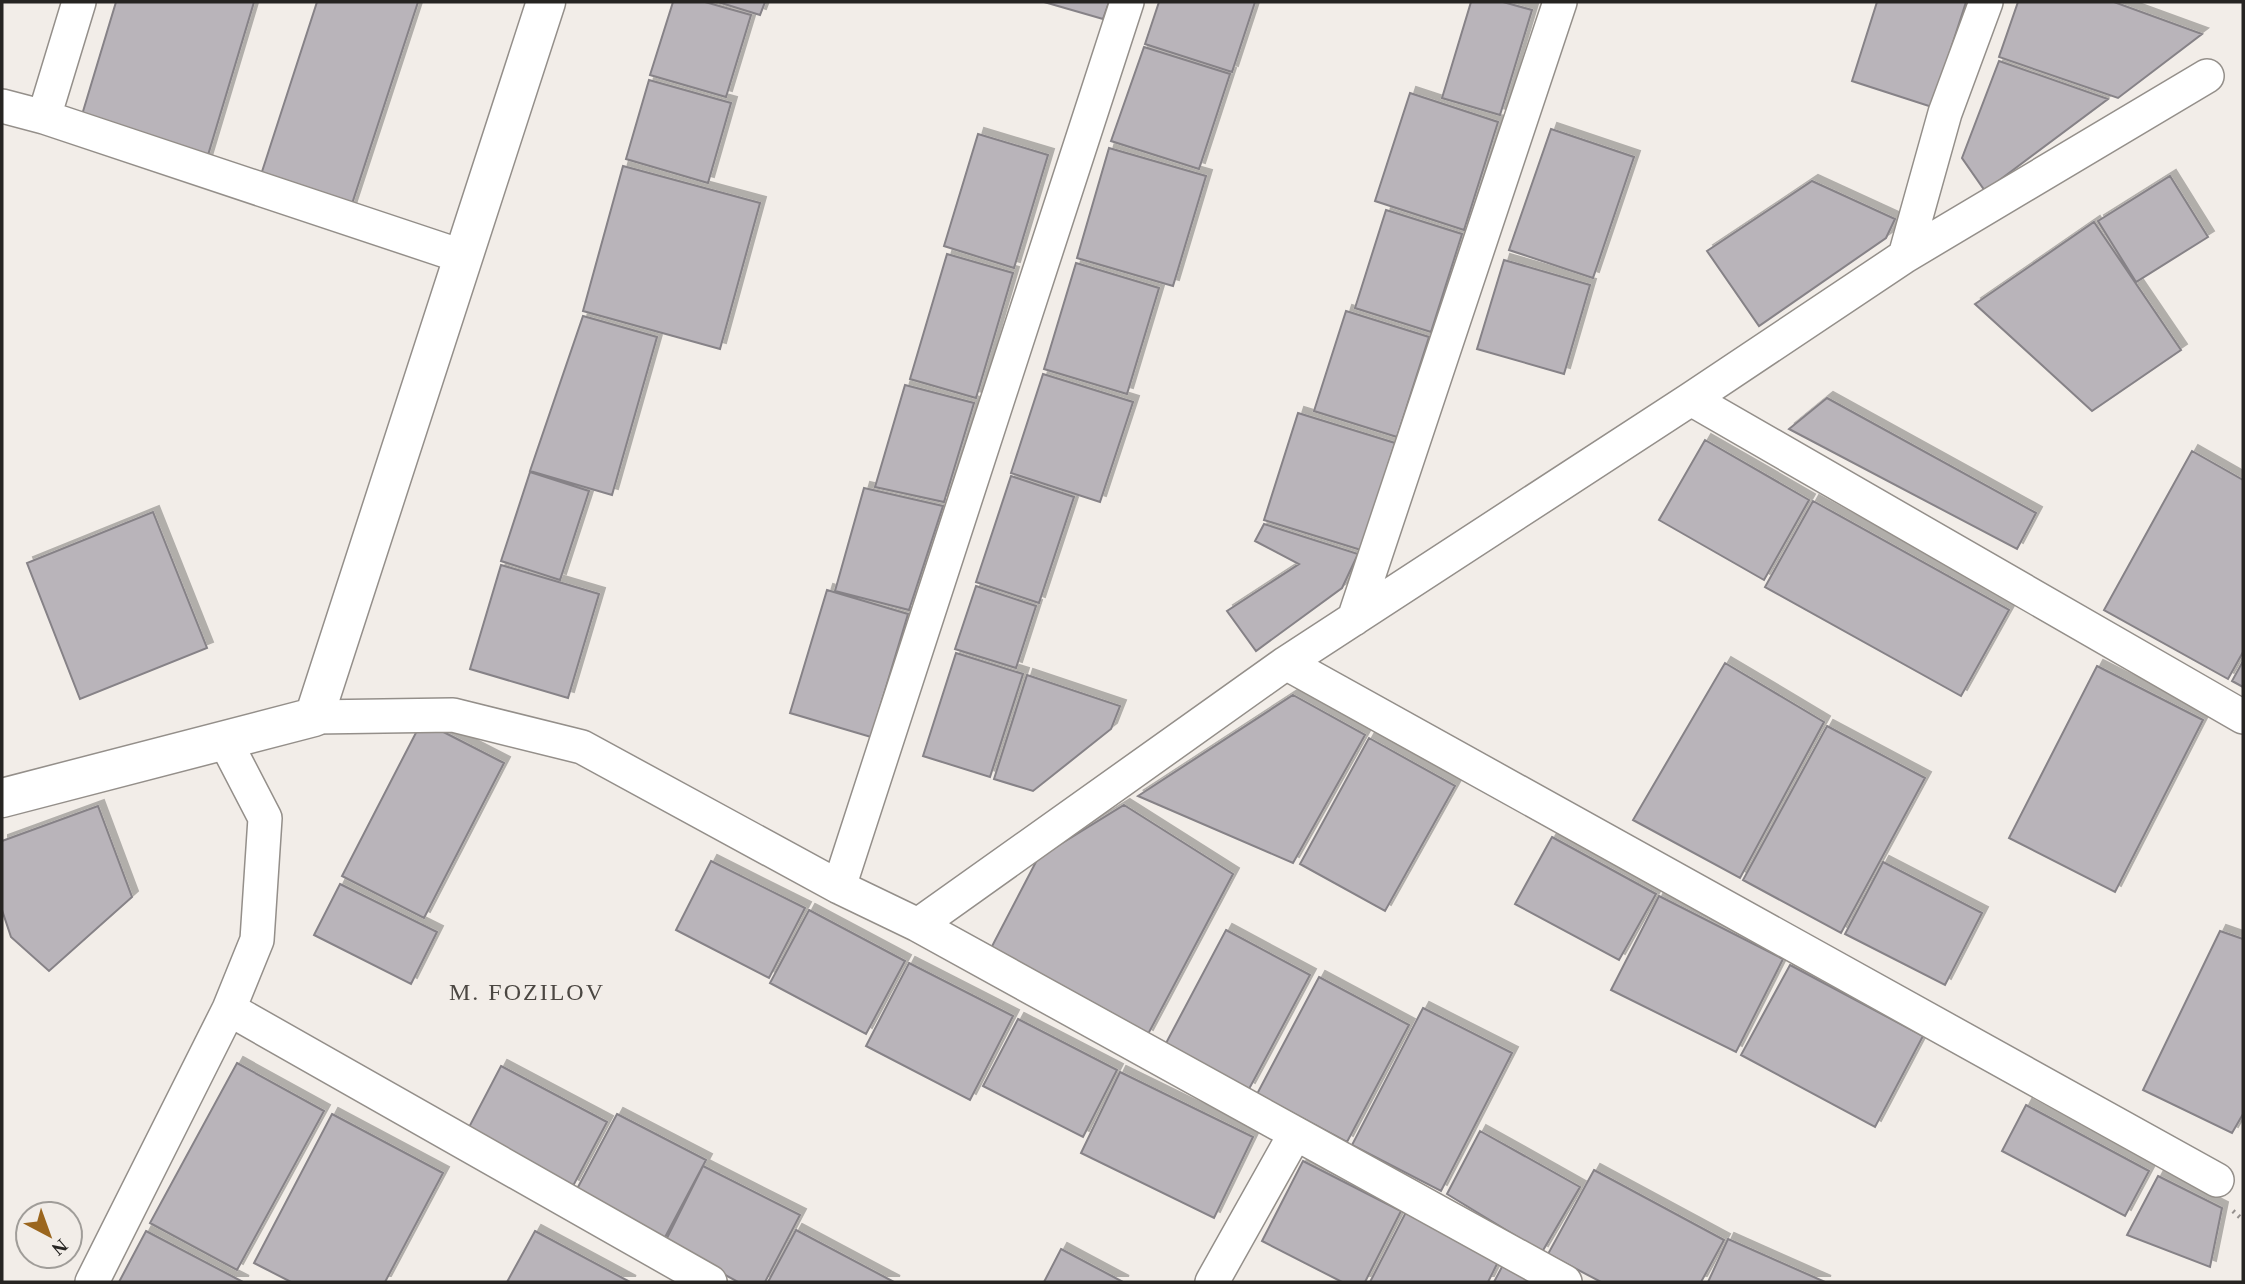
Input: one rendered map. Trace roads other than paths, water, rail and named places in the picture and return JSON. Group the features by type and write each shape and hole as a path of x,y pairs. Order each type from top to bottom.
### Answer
{"street":[{"path":"44,117 79,2"},
{"path":"314,717 547,2"},
{"path":"839,887 1127,2"},
{"path":"1354,619 1560,2"},
{"path":"1905,256 1945,113 1986,2"},
{"path":"918,925 1286,663 1691,400 1905,256 2207,75"},
{"path":"2,106 44,117 464,257"},
{"path":"1691,400 2243,717"},
{"path":"1286,663 2217,1180"},
{"path":"2,798 314,717 453,715 582,747 839,887 918,925 1565,1282"},
{"path":"92,1282 229,1009 257,940 265,818 224,739"},
{"path":"229,1009 710,1282"},
{"path":"1212,1282 1295,1134"}],"district":[{"name":"M. FOZILOV","path":"527,992"}]}
